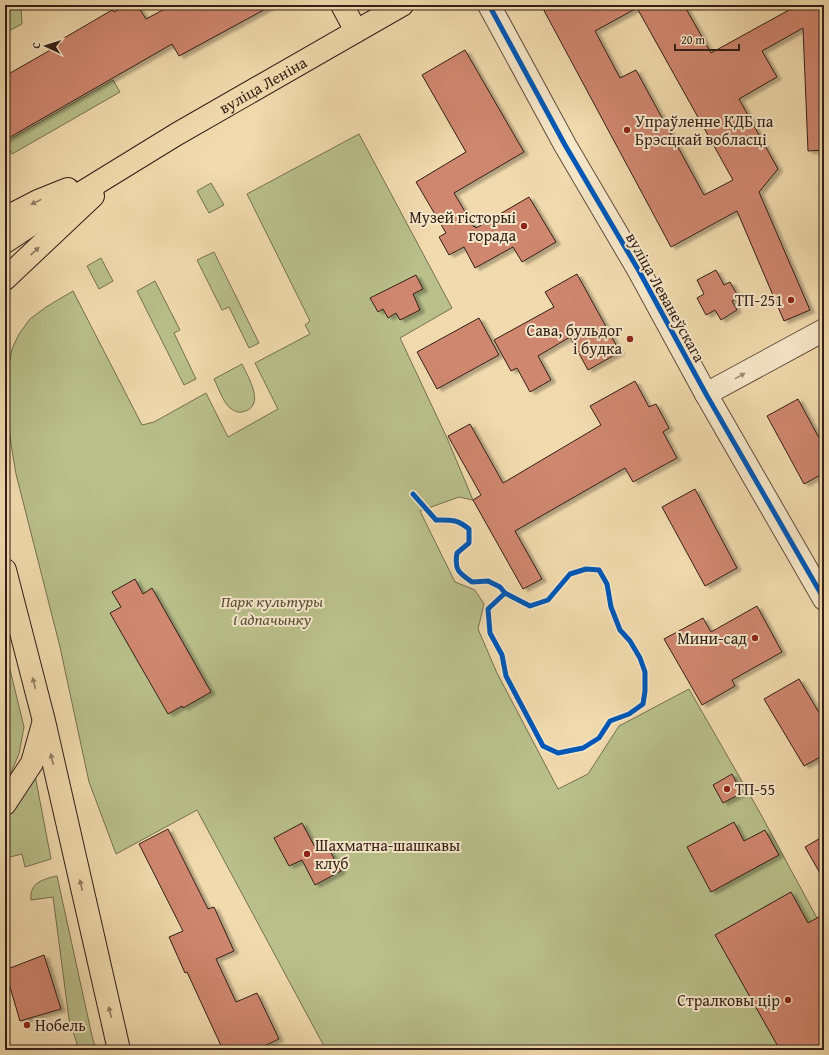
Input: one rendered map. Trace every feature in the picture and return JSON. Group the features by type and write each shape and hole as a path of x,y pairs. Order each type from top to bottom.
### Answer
{"main road":[{"path":"342,5 356,31"},
{"name":"вуліца Леніна","path":"5,242 62,204 177,134 402,5"},
{"path":"5,218 38,201 124,167"},
{"name":"вуліца Леніна","path":"6,279 124,167"},
{"path":"5,570 44,721 119,1050"},
{"path":"5,804 32,763 44,721"}],"street":[{"name":"вуліца Леванеўскага","path":"489,5 565,145 639,271 706,394 824,599"},
{"path":"706,394 824,330"}],"green space":[{"path":"21,6 22,24 5,33 5,7"},
{"path":"113,80 120,92 12,154 5,142"},
{"name":"Парк культуры і адпачынку","path":"359,134 452,308 400,338 447,438 473,500 459,497 420,511 455,582 475,590 484,604 478,629 497,673 558,789 588,774 619,726 689,689 759,811 824,931 824,1050 326,1050 197,810 116,854 89,782 60,647 16,474 8,417 8,370 12,349 19,334 30,319 46,307 73,291 142,425 154,422 206,393 228,437 278,409 255,363 310,334 305,325 310,321 247,194"},
{"path":"211,183 224,205 209,213 197,191"},
{"path":"214,252 259,343 249,348 229,307 222,310 197,260"},
{"path":"101,258 113,281 99,289 87,266"},
{"path":"155,281 180,330 174,333 196,379 184,385 137,291"},
{"path":"242,364 254,391 255,398 249,409 240,412 231,409 228,406 214,379"},
{"path":"5,649 24,727 19,754 5,786 5,719 7,702 5,683"},
{"path":"35,775 51,859 25,867 22,854 6,858 9,871 5,873 5,819"},
{"path":"57,876 96,1050 79,1050 69,1019 53,897 31,900 32,890 38,883 42,880"}],"building":[{"path":"127,5 137,5 146,19 172,5 273,5 179,56 172,44 5,140 5,76 61,44 59,41 112,10 114,12"},
{"path":"541,5 684,5 711,53 798,5 824,5 824,150 808,151 803,28 762,51 777,77 739,99 778,169 759,192 810,310 784,321 737,211 671,247","holes":["637,8 733,180 704,195 636,70 620,78 595,31"]},
{"path":"465,50 524,152 454,193 476,228 529,197 556,242 522,262 513,247 475,268 464,247 449,255 439,237 446,233 416,182 466,152 422,75"},
{"path":"716,270 724,285 730,282 739,298 732,301 737,310 721,320 715,310 706,315 697,298 704,294 697,280"},
{"path":"577,274 620,352 588,370 570,337 538,356 551,380 530,392 517,368 511,371 494,340 554,307 545,292"},
{"path":"416,275 423,289 413,294 420,310 400,320 396,313 388,318 383,309 378,312 370,298"},
{"path":"479,318 499,355 437,389 417,352"},
{"path":"635,381 649,407 656,404 669,428 663,432 677,458 633,482 625,468 515,531 542,579 523,589 473,500 481,495 448,436 470,424 503,483 601,425 590,406"},
{"path":"798,399 824,447 824,473 804,484 767,416"},
{"path":"695,489 737,568 705,586 662,507"},
{"path":"135,579 143,594 152,588 211,692 183,708 182,706 168,714 110,613 121,607 112,592"},
{"path":"757,606 782,652 732,680 735,686 702,705 664,639 703,618 711,632"},
{"path":"799,679 824,721 824,755 804,766 764,699"},
{"name":"ТП-55","path":"732,774 742,793 723,803 713,785"},
{"path":"734,822 744,841 765,830 779,855 711,892 687,847"},
{"name":"Шахматна-шашкавы клуб","path":"302,823 316,849 326,844 341,871 315,885 302,860 289,866 274,838"},
{"path":"168,829 208,909 214,907 234,951 216,959 236,1002 257,993 279,1039 256,1050 223,1050 169,937 183,931 139,844"},
{"path":"824,836 824,880 805,847"},
{"name":"Стралковы цір","path":"791,892 808,923 824,914 824,1050 780,1050 715,935"},
{"path":"44,955 61,1009 20,1021 5,970"}],"cycle path":[{"path":"489,5 565,145 639,271 706,394 824,599"},
{"path":"413,494 436,520 454,521 461,523 469,529 469,543 457,553 456,559 458,570 464,576 472,582 488,581 500,587 505,593 530,606 548,600 570,574 586,569 599,570 607,584 611,607 620,630 630,641 640,658 645,672 643,704 629,714 610,721 599,738 583,748 558,753 543,746 506,676 502,655 490,633 488,609 505,593"}],"place":[{"name":"Упраўленне КДБ па Брэсцкай вобласці","path":"627,130"},
{"name":"Музей гісторыі горада","path":"524,226"},
{"name":"ТП-251","path":"791,300"},
{"name":"Сава, бульдог і будка","path":"630,339"},
{"name":"Мини-сад","path":"755,638"},
{"name":"ТП-55","path":"727,789"},
{"name":"Шахматна-шашкавы клуб","path":"307,854"},
{"name":"Стралковы цір","path":"788,1000"},
{"name":"Нобель","path":"27,1025"}]}
